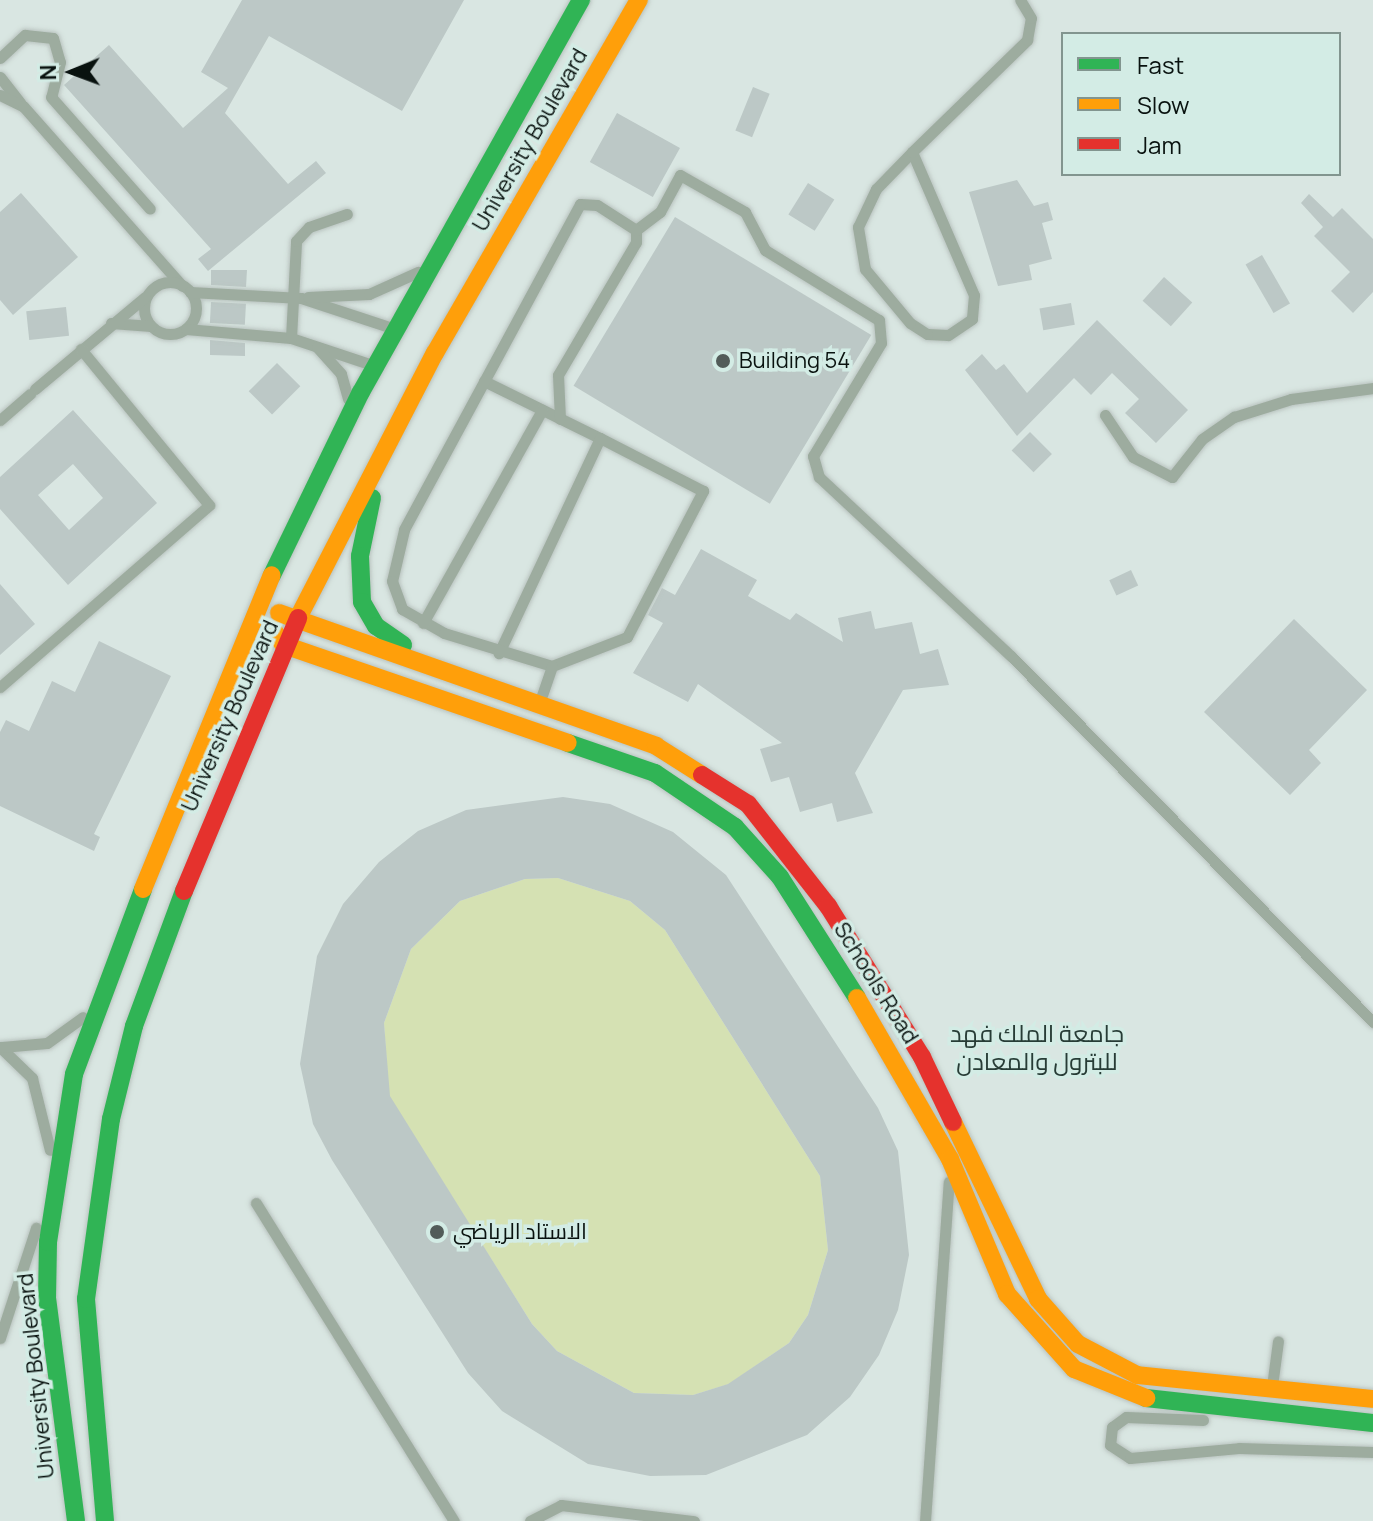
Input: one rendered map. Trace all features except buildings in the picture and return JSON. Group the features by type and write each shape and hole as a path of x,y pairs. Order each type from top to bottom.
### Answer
{"street":[{"name":"University Boulevard","path":"76,1521 47,1299 55,1171 98,1002 256,608 349,415 581,0"},
{"name":"University Boulevard","path":"105,1521 86,1299 111,1119 134,1026 213,811 284,645 380,456 639,0"},
{"path":"380,456 360,556 362,602 376,626 425,661"},
{"path":"256,608 300,618 540,701 686,760 772,830 922,1057 1020,1265 1062,1329 1137,1375 1373,1399"},
{"path":"256,608 284,645"},
{"name":"Schools Road","path":"284,645 486,720 531,728 655,773 735,827 780,877 950,1159 1007,1294 1048,1347 1128,1396 1241,1413 1373,1423"},
{"path":"47,1299 86,1299"}],"lane":[{"path":"912,152 974,295 972,319 948,335 927,334 910,323 858,256 864,208 912,152 1027,40 1031,18 1020,0"},
{"path":"0,58 25,35 53,38 60,62 51,97 150,209"},
{"path":"0,77 186,289 195,311 186,329"},
{"path":"0,95 23,106"},
{"path":"636,230 660,212 680,175 745,212 765,250 879,320 881,343 813,456 819,477 1011,656 1373,1022"},
{"path":"484,381 703,491 627,637 552,666 499,653 423,623 394,596 404,530 484,381 580,204 597,205 636,230"},
{"path":"291,338 296,298 296,241 309,227 347,214"},
{"path":"560,419 558,375 636,242 636,230"},
{"path":"0,420 162,283 186,289 296,298 393,286 423,270 450,236"},
{"path":"147,296 151,326"},
{"path":"296,298 396,330"},
{"path":"111,323 151,326 167,334 186,329 291,338 375,367"},
{"path":"314,344 341,374 349,415"},
{"path":"0,687 209,505 81,349"},
{"path":"1105,415 1133,457 1172,477 1202,439 1234,417 1291,399 1373,388"},
{"path":"423,623 542,410"},
{"path":"499,653 600,438"},
{"path":"531,728 552,666"},
{"path":"0,1047 47,1043 98,1002"},
{"path":"0,1047 36,1086 55,1171 0,1338"},
{"path":"925,1521 950,1159"},
{"path":"256,1203 454,1521"},
{"path":"1269,1415 1278,1341"},
{"path":"1241,1413 1184,1424 1126,1417 1112,1427 1110,1445 1130,1458 1239,1448 1373,1452"},
{"path":"530,1521 561,1505 694,1521"}],"green space":[{"path":"558,878 630,901 665,930 820,1176 828,1250 808,1315 789,1343 729,1384 693,1395 634,1393 557,1351 532,1324 389,1096 384,1023 411,949 460,901 525,879"}],"traffic: fast":[{"path":"272,575 361,392 581,0"},
{"path":"372,498 360,556 362,602 376,626 403,645"},
{"path":"568,743 655,773 735,827 780,877 857,998"},
{"path":"76,1521 47,1299 48,1242 74,1074 143,889"},
{"path":"105,1521 86,1299 111,1119 134,1026 184,891"},
{"path":"1146,1398 1373,1423"}],"traffic: slow":[{"path":"298,618 435,353 639,0"},
{"path":"143,889 272,575"},
{"path":"279,613 656,746 702,775"},
{"path":"273,630 284,645 568,743"},
{"path":"857,998 950,1159 1007,1294 1074,1369 1146,1398"},
{"path":"953,1122 1038,1299 1078,1344 1137,1375 1373,1399"}],"traffic: jam":[{"path":"184,891 298,618"},
{"path":"702,775 748,804 828,906 922,1057 953,1122"}],"place":[{"name":"Building 54","path":"723,361"},
{"name":"الاستاد الرياضي","path":"437,1232"}],"district":[{"name":"جامعة الملك فهد للبترول والمعادن","path":"1037,1047"}]}
